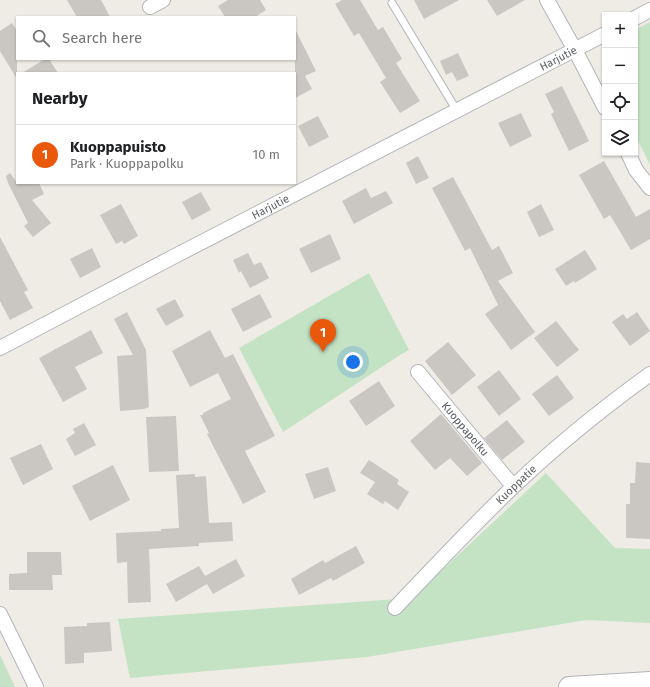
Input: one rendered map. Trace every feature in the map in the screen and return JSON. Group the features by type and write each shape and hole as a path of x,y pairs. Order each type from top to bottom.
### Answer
{"main road":[{"path":"569,687 638,684"}],"street":[{"path":"150,7 163,0"},
{"path":"547,0 576,50 602,102"},
{"path":"638,16 650,10"},
{"name":"Harjutie","path":"0,348 602,36"},
{"path":"629,156 636,170 650,188"},
{"name":"Kuoppapolku","path":"418,372 514,486"},
{"name":"Kuoppatie","path":"395,608 514,486 565,440 650,374"},
{"path":"0,614 36,687"}],"lane":[{"path":"392,3 458,111"}],"green space":[{"path":"650,22 650,165 638,140 638,28"},
{"path":"369,273 409,350 283,432 239,348"},
{"path":"546,473 615,548 650,549 650,623 586,620 367,657 130,678 118,619 412,598"},
{"path":"0,655 15,687 0,687"}],"building":[{"path":"67,0 101,0 109,16 76,16"},
{"path":"228,0 260,0 266,10 257,16 224,16 218,6"},
{"path":"342,0 360,0 378,30 383,27 402,59 396,63 420,101 400,113 380,82 386,78 359,33 354,36 335,4"},
{"path":"414,0 459,0 424,19"},
{"path":"487,0 525,0 497,16"},
{"path":"12,23 16,29 16,77 0,51 0,31"},
{"path":"296,31 316,71 305,76 312,89 296,97"},
{"path":"458,53 469,76 457,81 452,72 446,75 440,61"},
{"path":"43,60 50,60 57,72 24,72"},
{"path":"562,86 589,141 569,151 551,114 554,112 545,94"},
{"path":"521,113 532,136 510,147 498,123"},
{"path":"318,116 329,137 309,147 298,126"},
{"path":"418,156 429,178 416,184 406,163"},
{"path":"604,161 636,217 650,209 650,239 631,250 610,215 604,219 579,175"},
{"path":"10,173 16,184 39,184 44,194 32,200 51,223 33,237 24,226 28,223 6,176"},
{"path":"453,177 492,250 499,246 513,273 498,281 535,332 511,350 485,314 498,305 470,248 465,251 432,188"},
{"path":"366,188 371,198 386,191 393,203 354,224 342,201"},
{"path":"201,192 211,210 192,220 182,202"},
{"path":"121,204 138,236 124,244 122,241 116,244 100,215"},
{"path":"541,204 554,230 539,237 527,212"},
{"path":"330,234 341,259 311,273 299,249"},
{"path":"0,237 28,290 24,292 33,308 10,320 0,301"},
{"path":"92,248 101,267 80,278 70,259"},
{"path":"585,250 597,269 575,283 574,281 566,286 555,269"},
{"path":"248,253 254,265 261,262 269,278 250,288 241,271 239,273 233,260"},
{"path":"260,294 272,317 243,332 231,309"},
{"path":"175,299 184,316 166,326 156,309"},
{"path":"127,312 146,350 149,407 144,409 120,411 117,356 133,355 114,319"},
{"path":"637,312 650,331 630,346 612,322 623,314 627,319"},
{"path":"556,321 579,350 557,367 534,338"},
{"path":"91,330 103,353 75,367 87,389 63,402 39,358"},
{"path":"210,330 225,358 233,354 275,436 245,451 266,492 243,504 207,434 209,433 200,415 203,415 203,413 231,399 218,373 190,387 172,351"},
{"path":"448,342 476,375 452,395 425,361"},
{"path":"499,370 521,399 499,416 477,387"},
{"path":"557,375 574,398 549,416 532,394"},
{"path":"379,381 395,406 366,426 349,401"},
{"path":"441,414 482,463 467,476 450,458 435,470 410,441"},
{"path":"176,416 179,471 149,472 146,417"},
{"path":"507,420 525,442 502,460 484,438"},
{"path":"84,423 96,445 75,456 66,439 75,433 73,429"},
{"path":"41,444 53,469 23,485 10,458"},
{"path":"369,460 399,480 397,484 409,492 398,510 385,501 383,504 367,494 375,482 360,473"},
{"path":"636,462 650,463 650,539 626,538 626,504 630,504 630,483 635,483"},
{"path":"113,465 130,500 90,521 72,486"},
{"path":"328,467 336,491 314,499 305,474"},
{"path":"195,474 195,477 206,476 209,523 232,522 233,541 199,543 199,546 149,549 151,602 128,603 127,562 117,563 116,533 161,531 161,529 179,528 176,475"},
{"path":"356,546 365,563 333,581 331,578 299,595 291,579 323,560 325,563"},
{"path":"27,552 61,552 62,575 52,575 53,590 9,590 9,574 27,573"},
{"path":"236,559 245,576 213,594 207,584 176,602 166,584 199,566 205,576"},
{"path":"110,622 112,651 84,653 84,663 65,664 64,627 87,626 87,623"}],"place":[{"name":"Kuoppapuisto","path":"323,352"}]}
